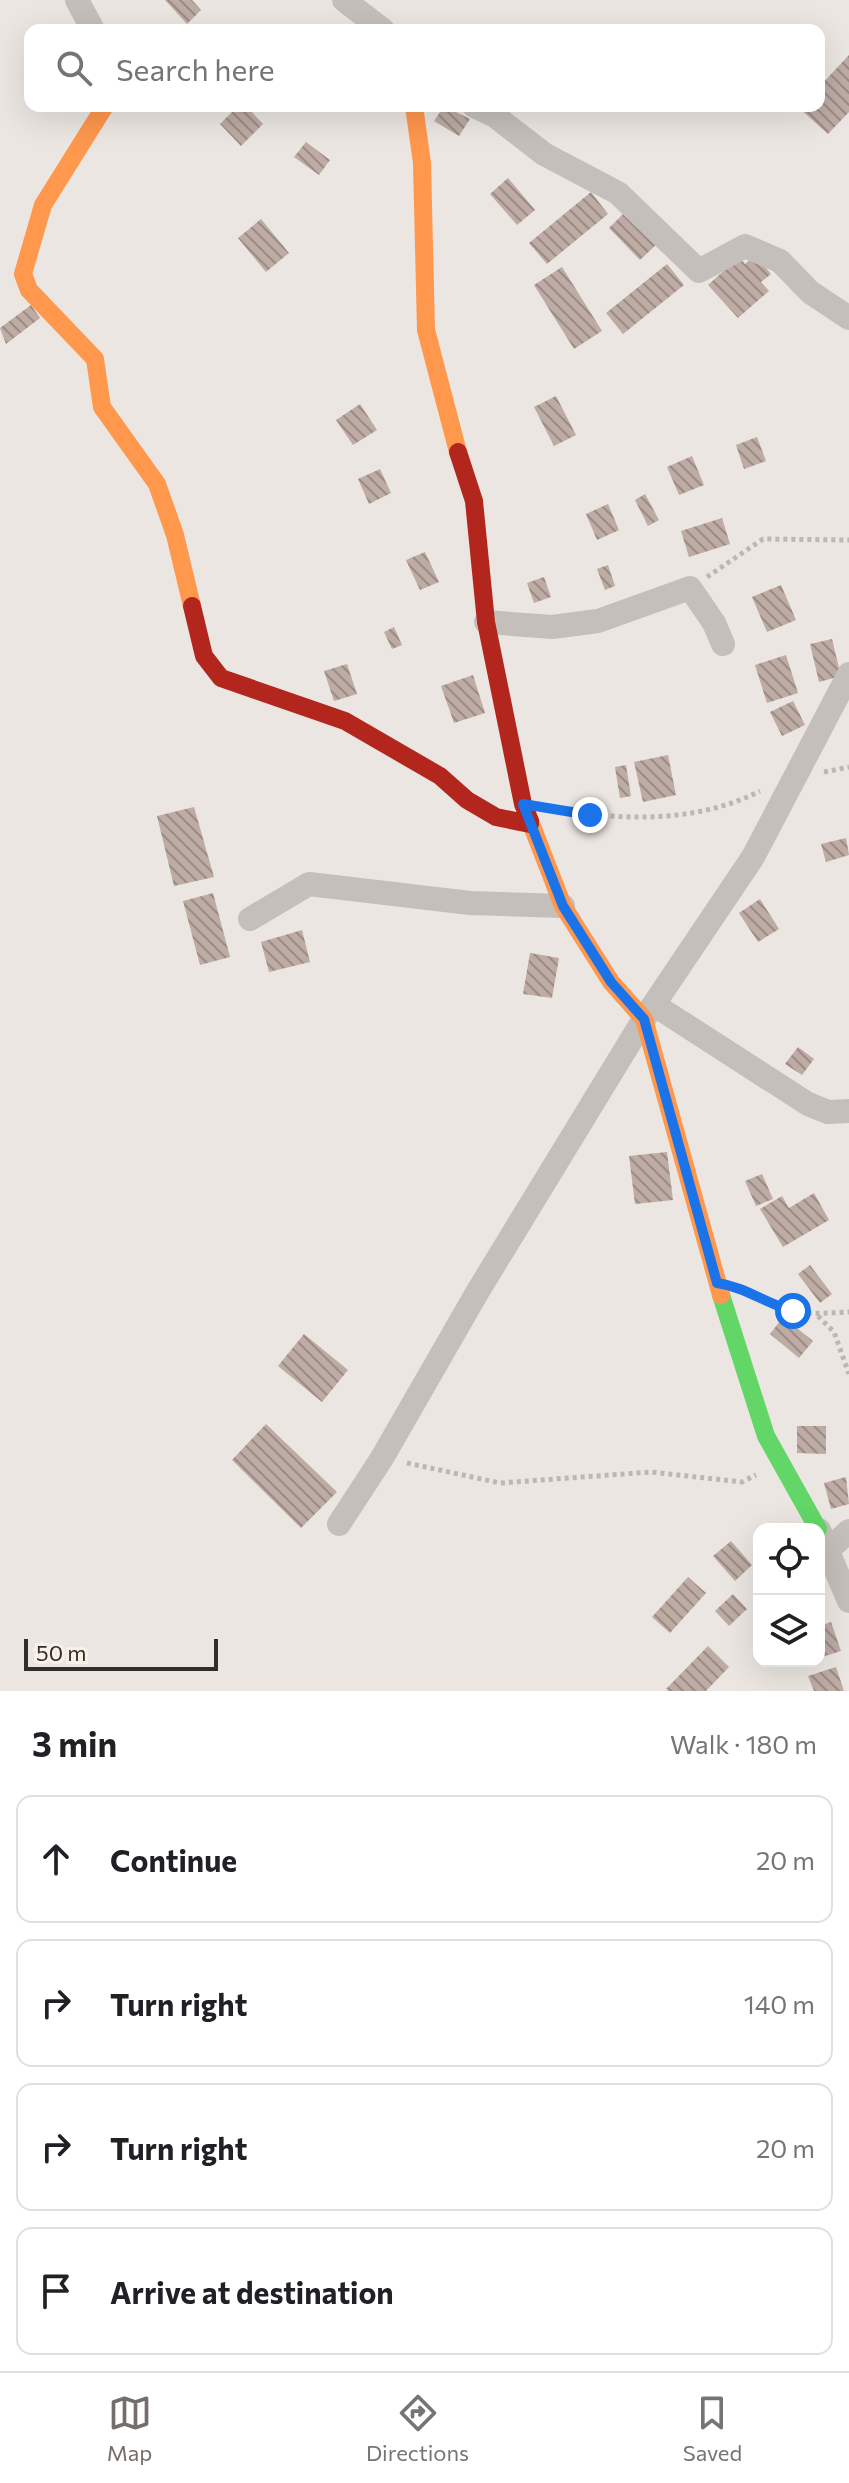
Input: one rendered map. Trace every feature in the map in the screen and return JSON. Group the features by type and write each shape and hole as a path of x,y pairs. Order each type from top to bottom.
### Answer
{"street":[{"path":"77,0 90,24"},
{"path":"344,0 375,24"},
{"path":"101,112 43,205 23,274 29,290 95,359 102,407 157,484 175,535 204,656 221,678 345,721 440,776 467,800 496,817 530,824"},
{"path":"415,112 422,163 426,330 446,417 474,501 486,622 523,804 563,906 611,982 650,1012 808,1104 828,1112 849,1111"},
{"path":"487,112 544,154 618,193 699,271 745,246 780,261 810,292 849,318"},
{"path":"486,622 552,627 598,621 690,588 723,644"},
{"path":"339,1524 382,1458 478,1291 650,1012 753,857 796,781 849,674"},
{"path":"250,919 309,884 470,903 563,906"},
{"path":"650,1012 717,1283 766,1436 815,1523"},
{"path":"825,1535 849,1531"},
{"path":"825,1543 849,1601"}],"path":[{"path":"690,588 763,539 849,540"},
{"path":"523,804 590,815 660,817 735,804 763,790 849,767"},
{"path":"717,1283 738,1286 776,1306 818,1316 849,1312"},
{"path":"818,1316 834,1332 849,1374"},
{"path":"382,1458 500,1483 651,1472 742,1482 781,1461"}],"building":[{"path":"165,0 192,0 201,10 187,24"},
{"path":"849,55 849,112 828,134 803,112 825,112 825,81"},
{"path":"232,112 252,112 263,124 241,146 220,124"},
{"path":"440,112 456,112 470,119 459,136 434,121"},
{"path":"306,142 330,160 319,175 294,157"},
{"path":"508,178 535,210 517,225 490,194"},
{"path":"591,192 608,214 547,264 529,243"},
{"path":"627,210 658,243 640,260 609,228"},
{"path":"261,219 289,253 266,272 238,238"},
{"path":"755,255 771,274 761,282 769,291 738,318 708,285 739,257 745,264"},
{"path":"667,264 684,285 623,334 606,313"},
{"path":"562,267 602,331 574,349 534,285"},
{"path":"31,305 40,318 6,344 0,328"},
{"path":"556,396 576,435 554,446 534,407"},
{"path":"360,404 377,430 353,445 336,420"},
{"path":"757,437 766,461 744,469 736,445"},
{"path":"692,456 704,485 679,495 667,467"},
{"path":"380,469 391,493 369,504 358,479"},
{"path":"645,494 659,520 648,526 635,500"},
{"path":"608,504 619,530 597,540 586,514"},
{"path":"722,518 730,544 689,557 681,531"},
{"path":"425,552 439,582 420,590 406,560"},
{"path":"608,565 615,586 605,590 597,569"},
{"path":"544,577 551,597 534,603 527,583"},
{"path":"781,585 796,620 767,632 752,597"},
{"path":"394,627 402,645 392,649 384,632"},
{"path":"832,639 841,676 819,682 810,644"},
{"path":"786,655 798,693 767,703 755,665"},
{"path":"347,664 357,694 334,701 324,671"},
{"path":"473,675 485,713 454,723 441,686"},
{"path":"793,701 805,725 782,736 770,712"},
{"path":"668,755 676,795 643,802 634,762"},
{"path":"626,765 631,796 620,798 615,767"},
{"path":"194,807 214,877 174,886 157,816"},
{"path":"846,838 849,855 826,862 821,844"},
{"path":"213,893 230,957 200,965 183,901"},
{"path":"760,899 779,929 758,942 739,913"},
{"path":"302,930 310,962 269,972 261,942"},
{"path":"530,953 559,958 552,998 523,994"},
{"path":"798,1047 814,1059 802,1075 785,1064"},
{"path":"667,1152 673,1200 635,1204 629,1156"},
{"path":"762,1174 773,1199 756,1206 745,1181"},
{"path":"814,1193 829,1220 783,1247 760,1209 782,1196 789,1208"},
{"path":"810,1265 832,1294 820,1303 798,1274"},
{"path":"783,1317 813,1341 799,1358 770,1334"},
{"path":"304,1334 348,1370 322,1402 278,1366"},
{"path":"266,1424 337,1492 301,1528 232,1460"},
{"path":"797,1426 826,1426 826,1454 797,1453"},
{"path":"846,1477 849,1504 831,1509 824,1483"},
{"path":"731,1541 752,1565 735,1581 713,1556"},
{"path":"688,1577 706,1593 670,1633 652,1617"},
{"path":"733,1594 747,1609 729,1626 715,1611"},
{"path":"831,1622 841,1651 825,1656 825,1624"},
{"path":"708,1646 729,1667 706,1691 666,1689"},
{"path":"836,1667 844,1691 814,1691 808,1676"}],"traffic: fast":[{"path":"721,1295 766,1436 815,1523"}],"traffic: slow":[{"path":"101,112 43,205 23,274 29,290 95,359 102,407 157,484 175,535 192,606"},
{"path":"415,112 422,163 426,330 458,452"},
{"path":"530,821 563,906 611,982 644,1019 721,1295"}],"traffic: jam":[{"path":"458,452 474,501 486,622 523,804 530,821"},
{"path":"192,606 204,656 221,678 345,721 440,776 467,800 496,817 530,824"}],"route":[{"path":"590,815 523,804 563,906 611,982 644,1019 717,1283 738,1286 776,1306 793,1311"}]}
